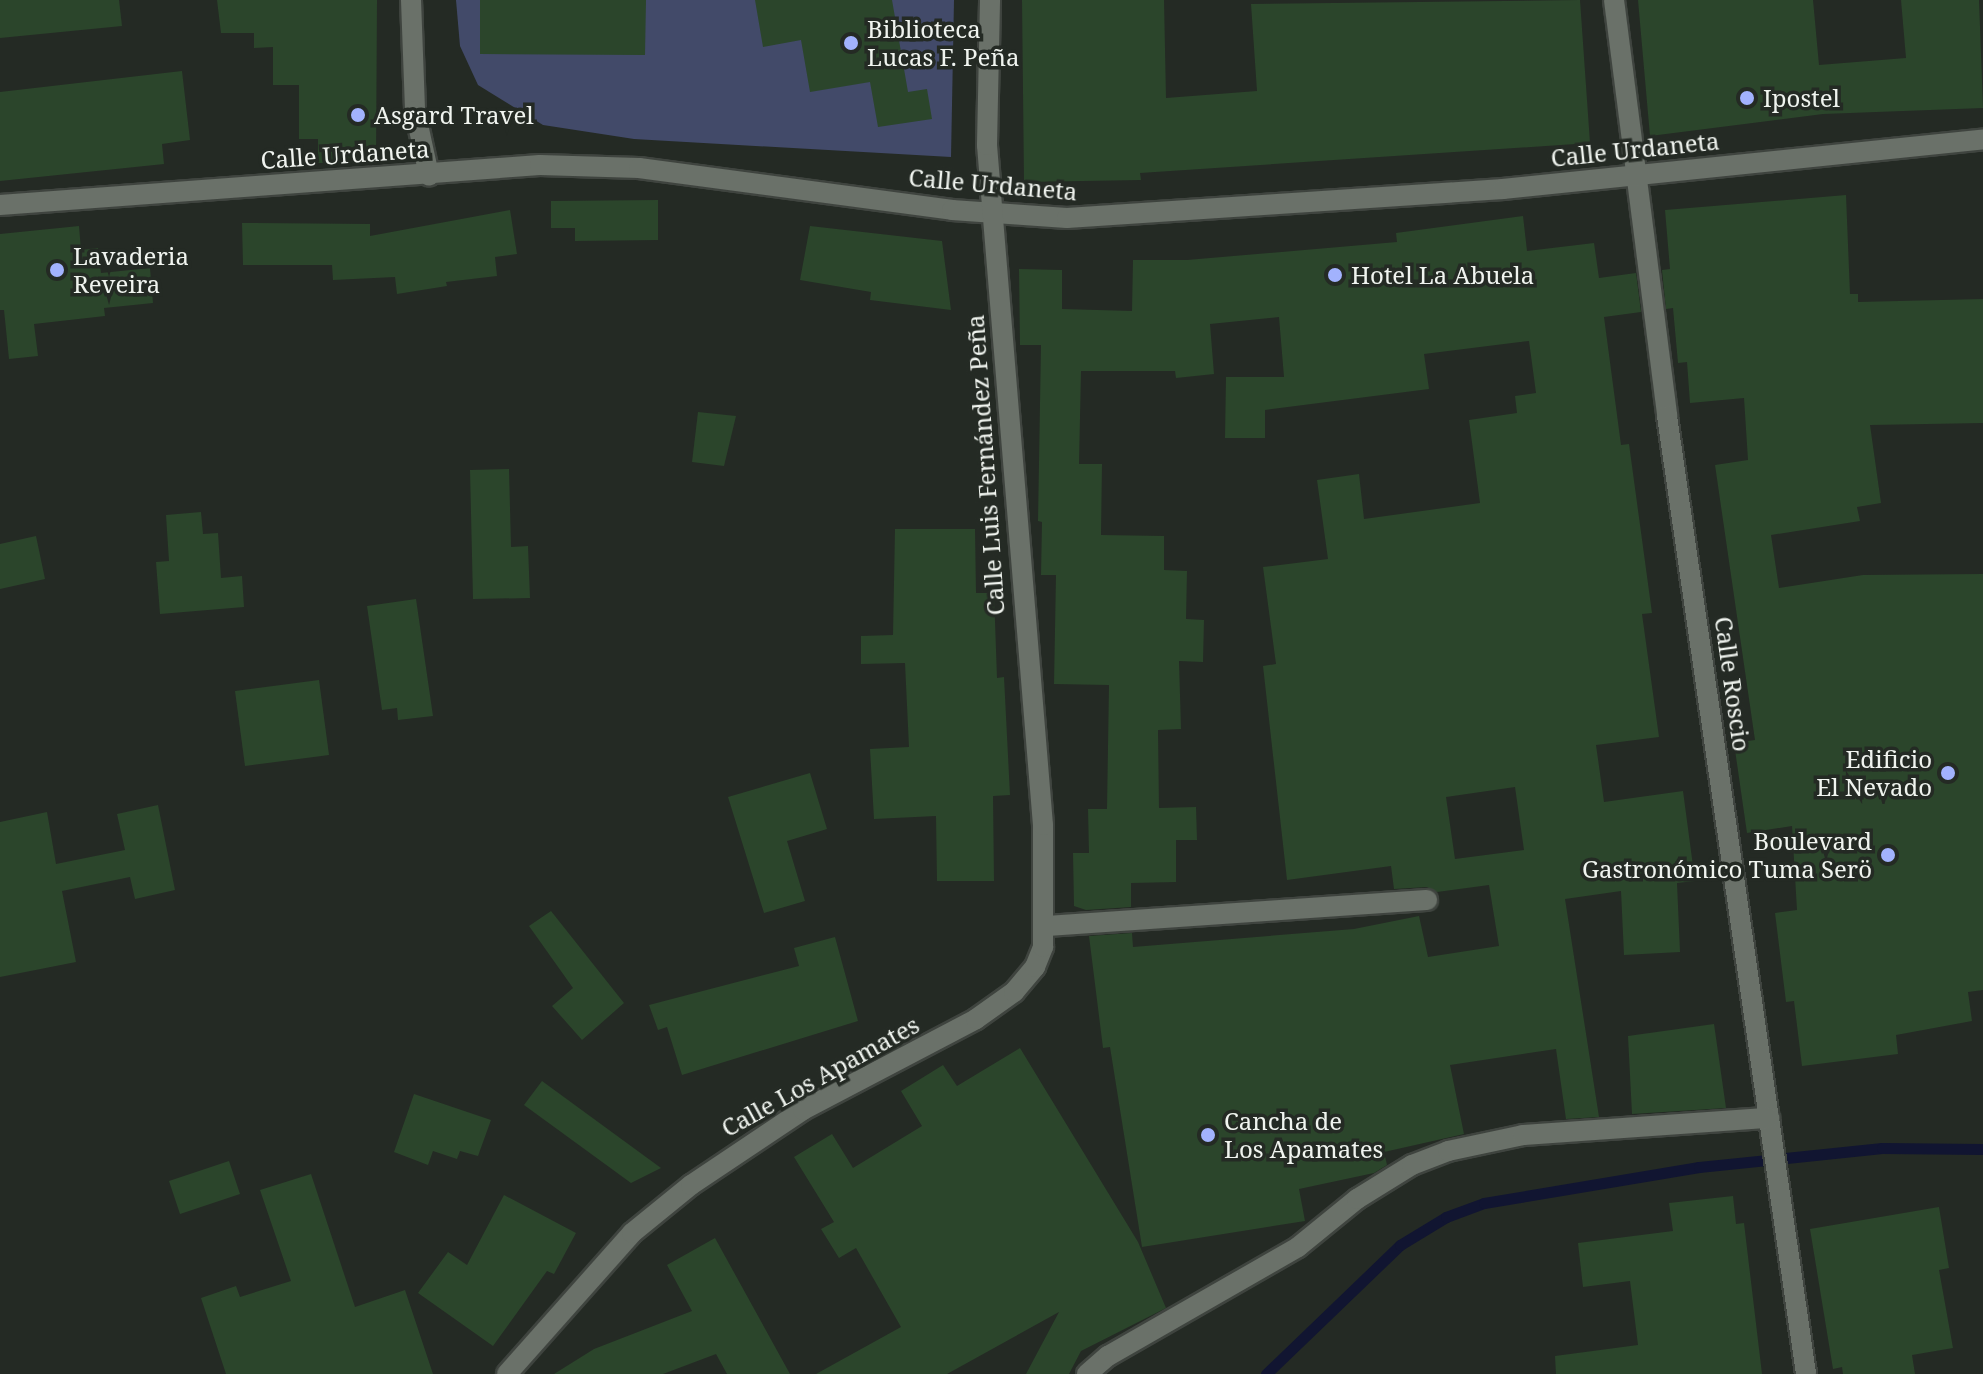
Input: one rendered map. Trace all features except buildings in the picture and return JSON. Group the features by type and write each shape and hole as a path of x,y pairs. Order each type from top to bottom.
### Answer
{"street":[{"path":"411,0 415,111 429,175"},
{"name":"Calle Luis Fernández Peña","path":"990,0 987,145 1043,825 1046,926"},
{"name":"Calle Roscio","path":"1614,0 1635,175 1806,1374"},
{"name":"Calle Urdaneta","path":"0,205 540,165 639,168 992,214 1067,218 1175,213 1635,175 1983,139"},
{"path":"1046,926 1427,900"},
{"name":"Calle Los Apamates","path":"507,1374 632,1233 748,1142 976,1019 1014,992 1035,967 1046,926"},
{"path":"1087,1374 1108,1356 1273,1263 1368,1192 1448,1151 1523,1135 1769,1118"}],"shaded area":[{"path":"456,0 954,0 951,157 634,139 543,125 478,85 460,46"}],"waterway":[{"path":"1266,1374 1400,1245 1446,1217 1484,1203 1699,1167 1882,1148 1983,1149"}],"place":[{"name":"Biblioteca Lucas F. Peña","path":"851,43"},
{"name":"Ipostel","path":"1747,98"},
{"name":"Asgard Travel","path":"358,115"},
{"name":"Lavaderia Reveira","path":"57,270"},
{"name":"Hotel La Abuela","path":"1335,275"},
{"name":"Edificio El Nevado","path":"1948,773"},
{"name":"Boulevard Gastronómico Tuma Serö","path":"1888,855"},
{"name":"Cancha de Los Apamates","path":"1208,1135"}]}
